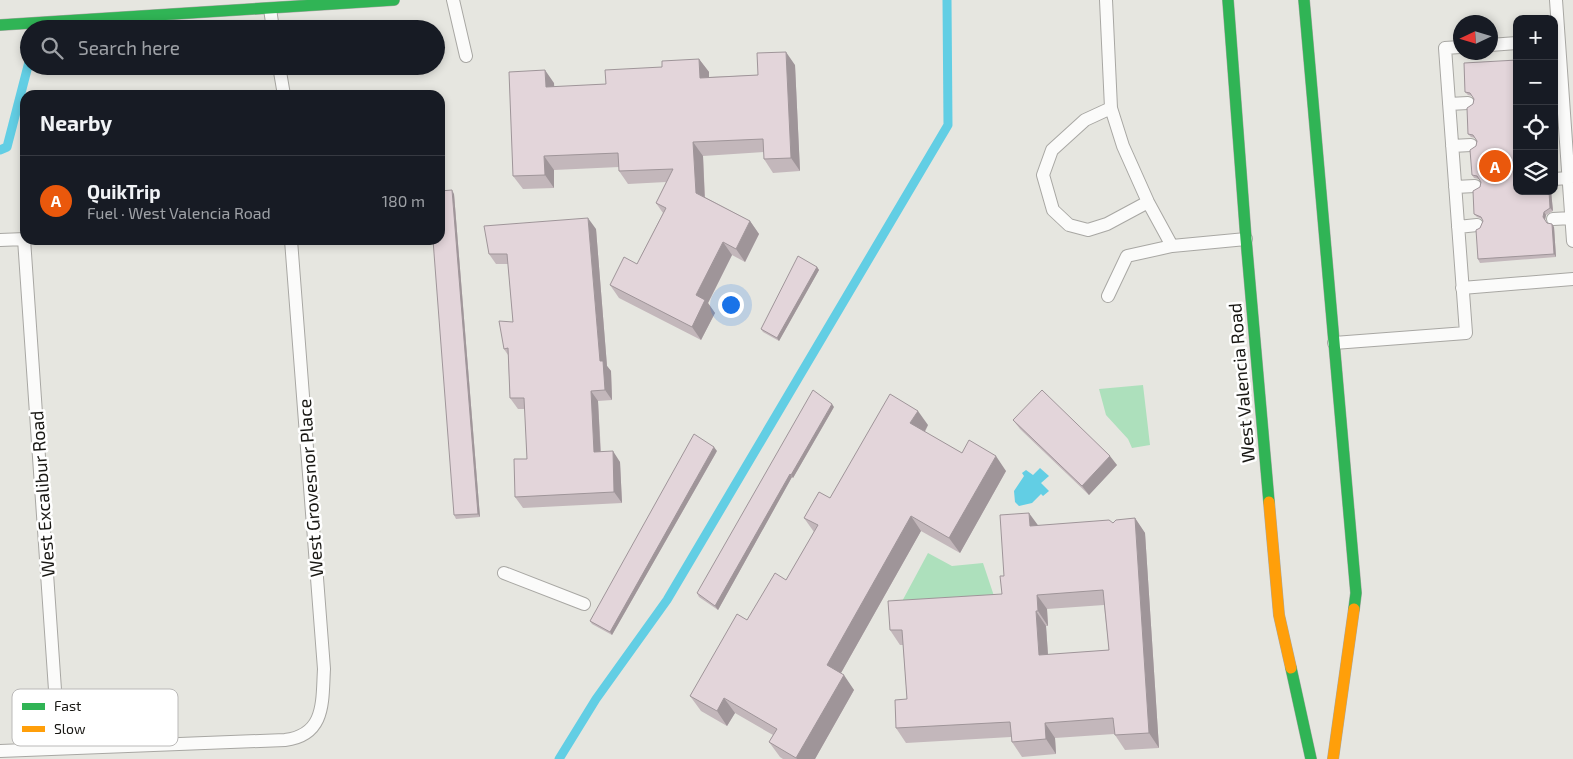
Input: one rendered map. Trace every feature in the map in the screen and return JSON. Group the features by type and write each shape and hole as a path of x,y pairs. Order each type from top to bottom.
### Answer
{"main road":[{"path":"84,20 394,0"},
{"name":"West Valencia Road","path":"1228,0 1246,239 1279,615 1311,759"},
{"path":"1304,0 1356,592 1332,759"},
{"path":"0,25 20,24"}],"lane":[{"path":"453,0 466,56"},
{"path":"1106,0 1111,108 1122,146 1148,202 1172,246"},
{"path":"1556,0 1556,15"},
{"path":"270,9 272,20"},
{"path":"1498,44 1513,43"},
{"path":"1334,343 1466,333 1445,48 1453,47"},
{"path":"1558,60 1560,137 1569,178 1573,241"},
{"path":"281,75 283,90"},
{"path":"1449,104 1468,103"},
{"path":"1111,108 1085,120 1052,150 1044,175 1053,210 1069,225 1088,230 1107,224 1148,202"},
{"path":"1452,146 1471,145"},
{"path":"1558,179 1569,178"},
{"path":"1456,187 1475,186"},
{"path":"1553,219 1572,218"},
{"path":"1458,227 1477,225"},
{"path":"0,240 20,239"},
{"path":"1108,296 1127,256 1172,246 1246,239"},
{"name":"West Excalibur Road","path":"25,245 55,689"},
{"name":"West Grovesnor Place","path":"178,744 298,738 309,732 319,718 324,669 290,245"},
{"path":"1462,288 1573,279"},
{"path":"504,573 584,604"},
{"name":"West Grovesnor Place","path":"59,748 116,746"},
{"path":"0,751 59,748"}],"green space":[{"path":"1143,385 1150,445 1132,448 1128,439 1106,415 1099,389"},
{"path":"928,553 952,566 983,563 996,602 899,607"}],"water":[{"path":"1040,468 1049,476 1041,483 1049,491 1043,496 1041,494 1032,503 1019,506 1015,502 1014,491 1024,476 1022,473 1026,470 1033,475"}],"building":[{"path":"786,52 791,158 764,159 763,139 693,142 696,193 750,221 736,249 723,242 696,295 705,300 692,327 610,285 624,257 637,264 666,208 656,203 673,169 619,171 618,153 544,156 545,175 513,176 509,72 545,70 546,87 606,84 605,70 662,67 662,61 699,59 700,78 758,75 757,53"},
{"path":"1513,60 1513,195 1549,195 1550,208 1544,212 1543,217 1547,223 1552,224 1554,254 1478,259 1476,230 1480,228 1483,221 1481,217 1474,214 1473,191 1480,187 1481,182 1477,176 1472,175 1470,150 1476,146 1477,141 1473,135 1468,134 1467,108 1473,104 1474,99 1470,93 1465,92 1464,63"},
{"path":"452,190 478,514 454,515 433,245 445,245 445,191"},
{"path":"588,218 600,361 603,361 605,390 591,391 594,452 613,451 614,492 515,497 514,459 527,459 524,398 510,398 508,348 504,349 499,321 513,322 507,254 489,254 484,226"},
{"path":"798,256 817,267 777,338 761,329"},
{"path":"813,390 832,404 715,606 697,593"},
{"path":"1042,390 1110,456 1082,486 1013,420"},
{"path":"890,394 918,411 910,423 962,453 969,440 996,456 949,538 911,516 827,665 844,675 796,758 769,742 777,729 724,698 717,711 690,696 737,614 747,620 775,573 786,580 818,525 804,518 819,492 830,498"},
{"path":"694,434 714,447 610,632 590,621"},
{"path":"1029,513 1030,526 1109,520 1113,523 1116,520 1135,518 1149,733 1115,735 1113,718 1045,723 1046,739 1012,742 1010,722 896,728 895,700 907,699 902,630 890,630 888,601 1002,594 1000,576 1004,576 1000,515","holes":["1103,590 1109,650 1039,655 1036,611 1038,611 1037,595"]}],"waterway":[{"path":"559,759 596,699 667,600 948,125 947,0"},
{"path":"22,90 26,75"},
{"path":"0,150 7,147 20,97"}],"traffic: fast":[{"path":"79,20 394,0"},
{"path":"1228,0 1246,239 1269,502"},
{"path":"1304,0 1356,593 1354,609"},
{"path":"0,25 20,24"},
{"path":"1291,668 1311,759"}],"traffic: slow":[{"path":"1269,502 1279,615 1291,668"},
{"path":"1333,759 1354,609"}],"place":[{"name":"QuikTrip","path":"1495,166"}]}
